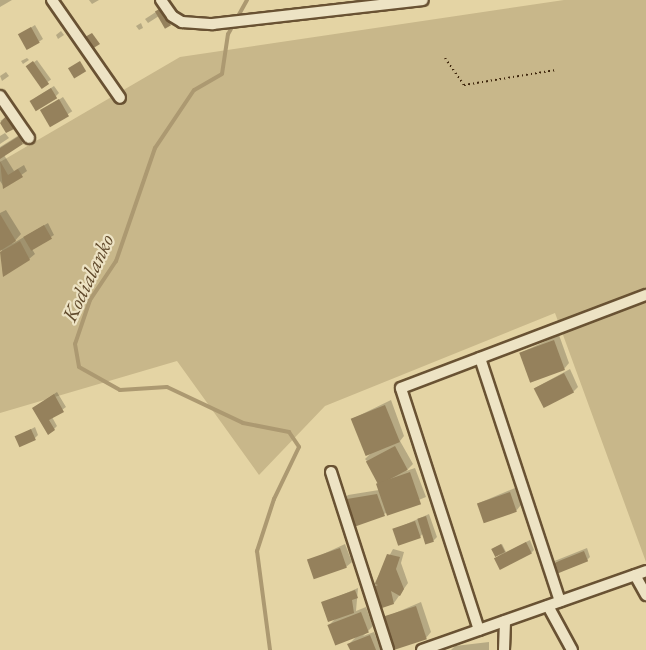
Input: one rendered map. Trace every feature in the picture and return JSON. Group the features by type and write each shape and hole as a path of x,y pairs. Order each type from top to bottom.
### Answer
{"street":[{"path":"51,0 120,98"},
{"path":"161,0 172,16 182,22 235,24 423,0"},
{"path":"0,96 29,138"},
{"path":"479,630 401,388 646,295"},
{"path":"480,358 560,602"},
{"path":"331,472 388,650"},
{"path":"422,650 646,572"},
{"path":"635,575 646,595"},
{"path":"548,606 572,650"},
{"path":"504,650 505,621"}],"path":[{"path":"445,58 464,85 556,70"}],"shaded area":[{"path":"564,0 646,0 646,562 555,313 325,406 259,475 177,361 0,413 0,162 180,57"}],"building":[{"path":"161,8 171,25 165,29 155,12"},
{"path":"31,27 40,43 27,50 18,34"},
{"path":"92,33 100,44 92,49 85,37"},
{"path":"33,61 49,84 42,89 26,66"},
{"path":"80,61 86,71 74,78 68,68"},
{"path":"51,88 57,98 36,111 30,101"},
{"path":"59,99 69,116 50,127 40,110"},
{"path":"6,116 14,129 6,133 0,123"},
{"path":"19,136 23,144 0,159 0,148"},
{"path":"0,161 8,175 18,169 23,177 3,189"},
{"path":"0,214 16,241 0,251"},
{"path":"44,225 52,239 31,251 23,237"},
{"path":"20,241 30,260 3,277 0,252"},
{"path":"554,340 565,370 530,383 519,353"},
{"path":"564,373 574,393 544,408 534,388"},
{"path":"54,394 64,412 49,420 55,430 48,435 32,408"},
{"path":"385,405 400,442 366,456 351,419"},
{"path":"31,429 36,440 19,447 15,436"},
{"path":"395,446 408,470 379,485 366,461"},
{"path":"410,472 421,504 387,516 376,484"},
{"path":"510,492 517,512 484,523 477,503"},
{"path":"377,494 385,516 351,528 341,500"},
{"path":"426,516 434,542 425,544 417,519"},
{"path":"415,521 421,538 398,546 392,529"},
{"path":"526,542 532,554 500,570 494,558"},
{"path":"501,544 505,552 495,557 491,549"},
{"path":"340,548 347,568 314,579 307,559"},
{"path":"584,551 588,561 556,574 552,564"},
{"path":"387,554 400,557 396,569 404,589 400,596 391,591 394,604 379,609 371,588 378,585 375,584"},
{"path":"355,590 358,598 352,600 354,613 328,622 321,602"},
{"path":"416,606 427,639 389,650 379,618"},
{"path":"361,612 369,633 335,645 327,625"},
{"path":"370,635 376,650 350,650 347,644"}],"waterway":[{"name":"Kodialanko","path":"247,0 228,34 222,74 194,90 155,148 116,261 90,300 75,344 79,367 120,390 167,387 243,423 289,432 299,447 274,499 257,551 270,650"}]}
